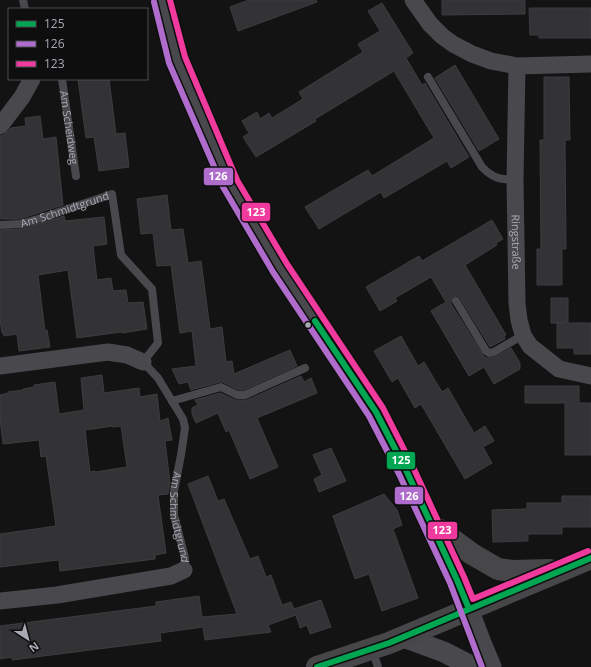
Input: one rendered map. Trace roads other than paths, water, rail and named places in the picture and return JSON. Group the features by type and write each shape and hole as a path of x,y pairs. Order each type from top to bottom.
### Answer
{"main road":[{"path":"431,524 472,554 498,568 512,571 563,569"},
{"path":"317,667 375,658 403,636 591,558"}],"street":[{"path":"162,0 177,60 230,184 280,268 376,412 406,470 457,580 491,667"},
{"path":"413,0 430,24 442,36 453,44 472,54 492,62 517,66 591,64"},
{"name":"Ringstraße","path":"517,66 515,180 517,303 519,320 523,335 530,346 559,369 591,376"},
{"path":"0,126 22,97 31,80"},
{"name":"Am Schmidtgrund","path":"0,366 108,352 127,355 143,362"},
{"name":"Am Schmidtgrund","path":"0,601 57,595 171,576 184,570"},
{"path":"403,636 444,652 473,667"}],"lane":[{"path":"428,77 482,167 490,175 500,179 515,180"},
{"name":"Am Scheidweg","path":"62,80 76,176"},
{"name":"Am Schmidtgrund","path":"0,225 20,224 112,194 121,255 152,289 158,343 143,362 158,378 183,419 185,428 174,491 174,515 186,558 184,570"},
{"path":"456,301 486,351 489,353 494,352 523,335"},
{"path":"172,401 221,387 237,395 245,395 305,368"}]}
